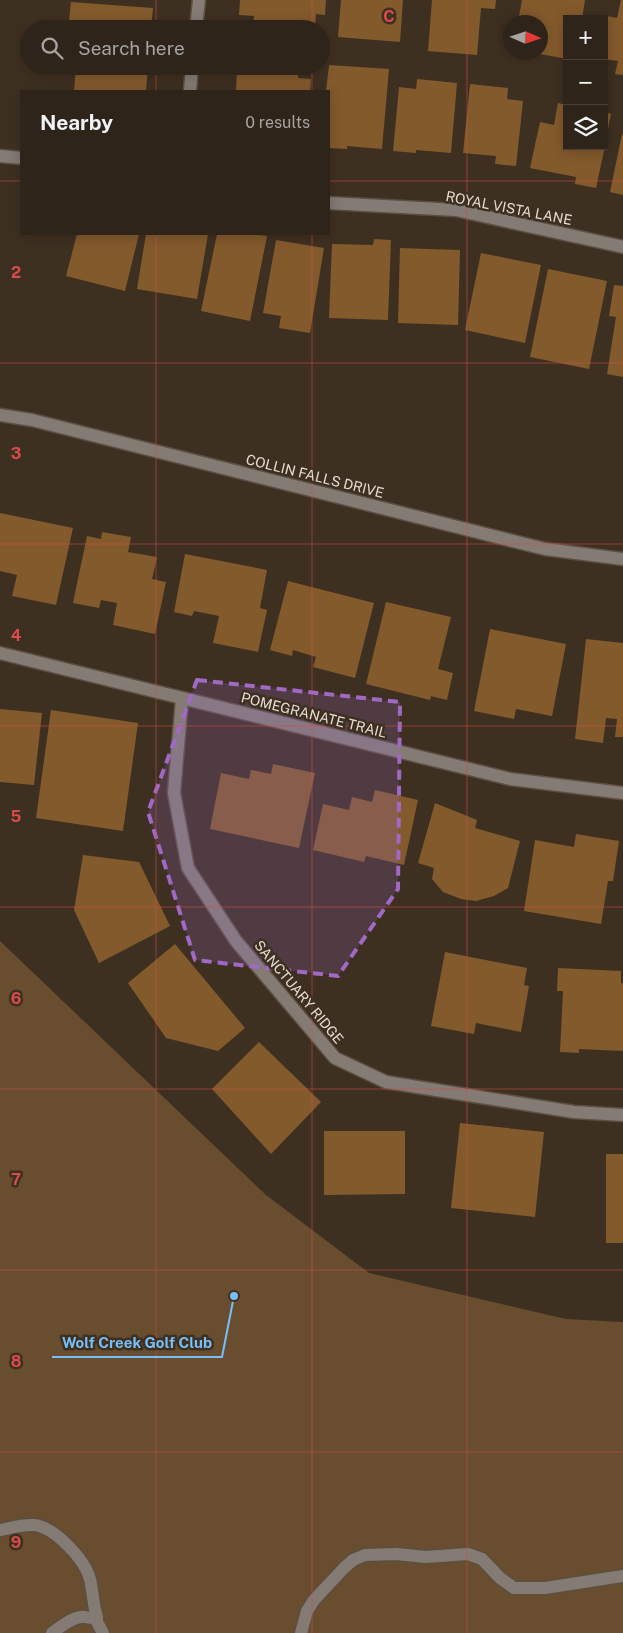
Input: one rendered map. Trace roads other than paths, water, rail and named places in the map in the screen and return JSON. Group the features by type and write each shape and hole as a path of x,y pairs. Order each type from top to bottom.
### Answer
{"street":[{"path":"197,20 199,0"},
{"path":"190,90 191,75"},
{"path":"0,156 20,158"},
{"name":"ROYAL VISTA LANE","path":"330,203 456,210 623,247"},
{"name":"COLLIN FALLS DRIVE","path":"0,415 32,420 545,549 623,559"},
{"name":"POMEGRANATE TRAIL","path":"0,653 510,779 623,793"},
{"name":"SANCTUARY RIDGE","path":"182,698 174,793 188,868 236,941 336,1058 386,1082 574,1112 623,1115"},
{"path":"0,1530 33,1525 48,1529 58,1536 87,1570 97,1617 95,1618 103,1633"},
{"path":"301,1633 307,1611 314,1600 344,1568 353,1560 364,1555 396,1554 426,1557 468,1554 482,1560 500,1578 514,1588 545,1588 623,1576"},
{"path":"52,1633 82,1616 95,1618"}],"place":[{"name":"Wolf Creek Golf Club","path":"234,1296"}]}
